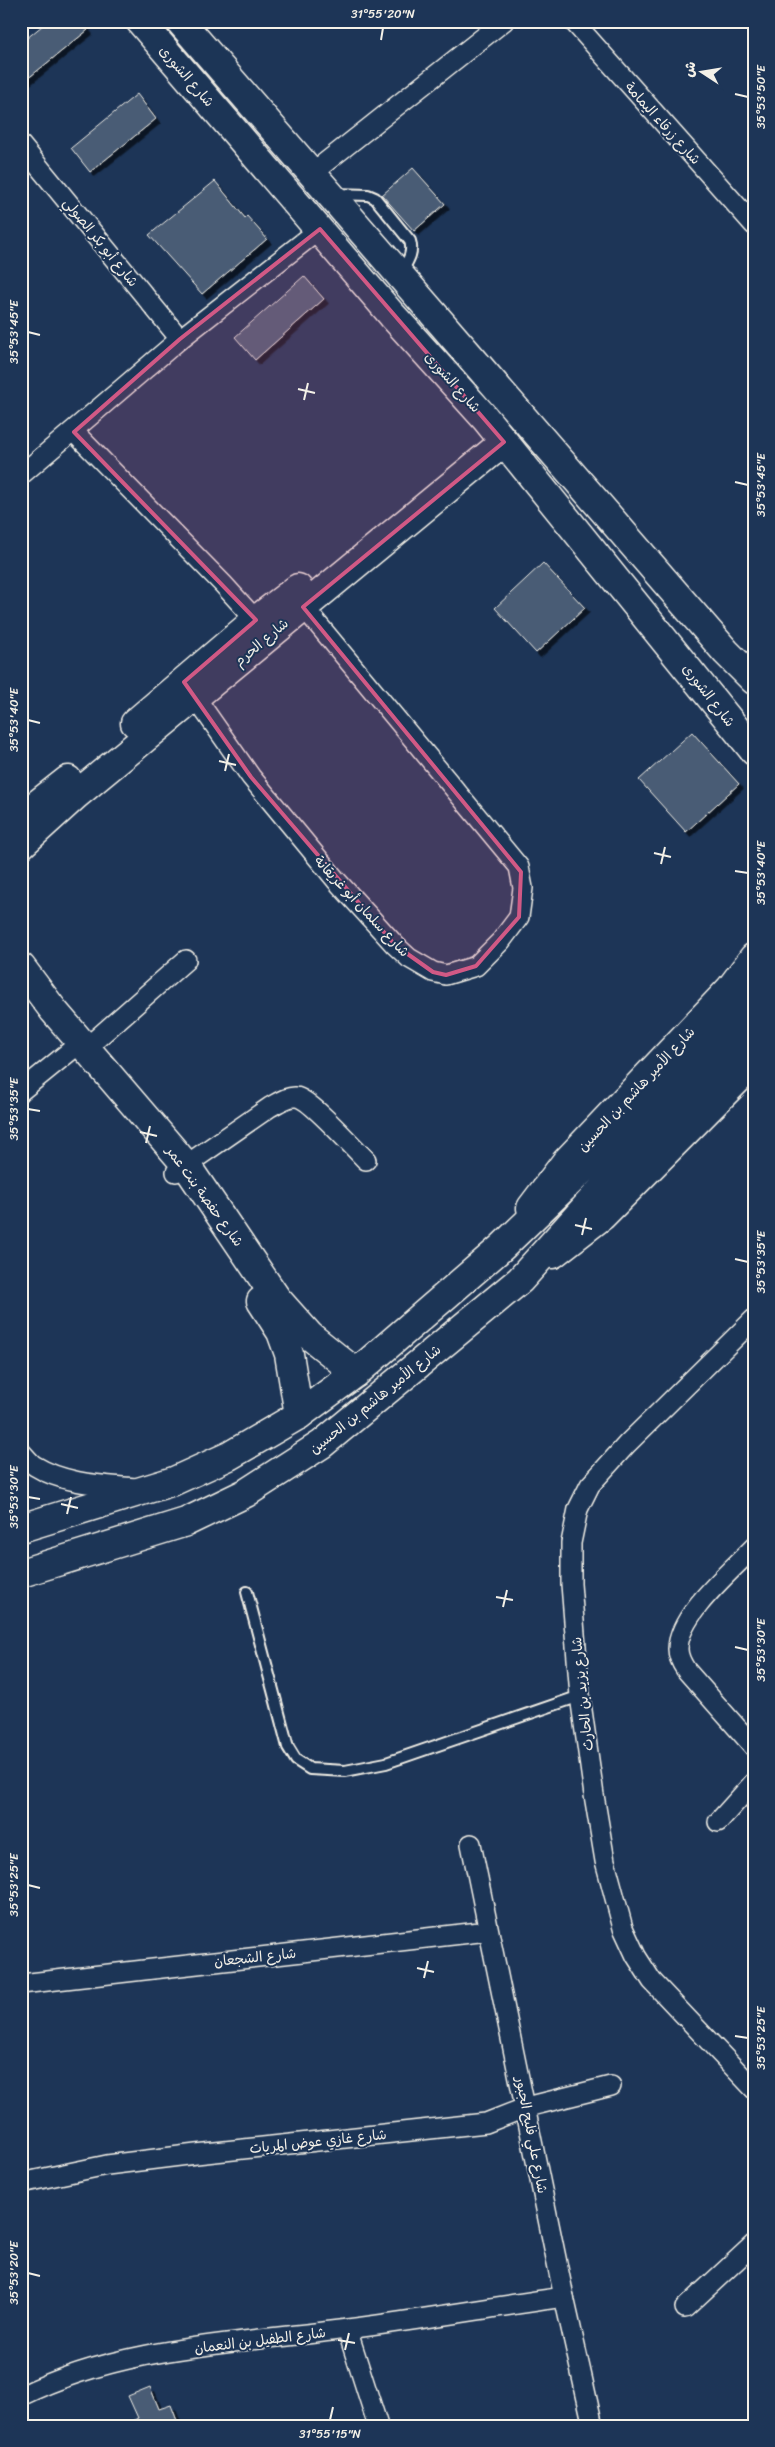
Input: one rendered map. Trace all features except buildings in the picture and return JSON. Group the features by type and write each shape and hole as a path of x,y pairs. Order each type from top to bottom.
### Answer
{"main road":[{"name":"شارع الشورى","path":"140,21 498,436 608,568 754,751"},
{"name":"شارع الشورى","path":"180,21 726,652 754,680"},
{"name":"شارع الحرم","path":"21,845 70,789 190,690 262,627 298,600 498,436"},
{"name":"شارع الحرم","path":"21,817 70,789"},
{"name":"شارع الأمير هاشم بن الحسين","path":"520,1280 642,1128 711,1046 746,989 754,957"},
{"name":"شارع حفصة بنت عمر","path":"21,967 79,1047 180,1169 283,1306 310,1336 356,1373"},
{"name":"شارع الأمير هاشم بن الحسين","path":"502,1247 565,1163 746,989"},
{"name":"شارع حفصة بنت عمر","path":"21,992 79,1047"},
{"name":"شارع الأمير هاشم بن الحسين","path":"21,1528 174,1481 230,1456 299,1415 356,1373 642,1128 724,1062 754,1028"},
{"name":"شارع الأمير هاشم بن الحسين","path":"21,1572 186,1522 246,1493 322,1444 520,1280 602,1216 754,1063"},
{"name":"شارع حفصة بنت عمر","path":"180,1169 280,1332 289,1354 299,1415"}],"street":[{"path":"320,183 504,21"},
{"name":"شارع زرقاء اليمامة","path":"573,21 754,226"},
{"name":"شارع أبو بكر الصولي","path":"21,145 180,339"},
{"path":"21,475 74,432 180,339 320,229"},
{"path":"74,432 262,627"},
{"name":"شارع سلمان أبو غريقانة","path":"190,690 251,777 336,880 395,945 409,958 433,972 446,975 476,966 501,941 519,917 523,888 519,867 298,600"},
{"path":"21,1091 79,1047 186,960"},
{"path":"180,1169 270,1107 286,1098 296,1097 306,1101 315,1109 366,1160"},
{"name":"شارع يزيد بن الحارث","path":"753,1322 606,1464 590,1485 578,1509 571,1543 571,1584 580,1696 605,1861 623,1928 636,1956 652,1981 754,2089"},
{"path":"21,1452 34,1466 58,1476 92,1484 149,1489"},
{"path":"754,1547 695,1610 684,1626 678,1650 680,1661 686,1670 754,1747"},
{"path":"718,1822 754,1782"},
{"name":"شارع علي فليح الجبور","path":"471,1844 527,2107 564,2297 593,2426"},
{"name":"شارع الشجعان","path":"21,1984 488,1931"},
{"name":"شارع غازي عوض المريات","path":"21,2183 60,2173 186,2155 486,2123 527,2107 611,2086"},
{"path":"685,2308 754,2244"},
{"name":"شارع الطفيل بن النعمان","path":"21,2396 71,2375 116,2360 152,2353 347,2329 564,2297"},
{"path":"347,2329 378,2426"}],"lane":[{"path":"247,1592 288,1747 296,1760 310,1769 345,1771 386,1763 580,1696"}],"highlighted area":[{"path":"320,229 504,442 303,607 521,872 519,917 476,966 446,975 433,972 395,945 251,777 184,682 256,620 74,432 180,339"}]}
